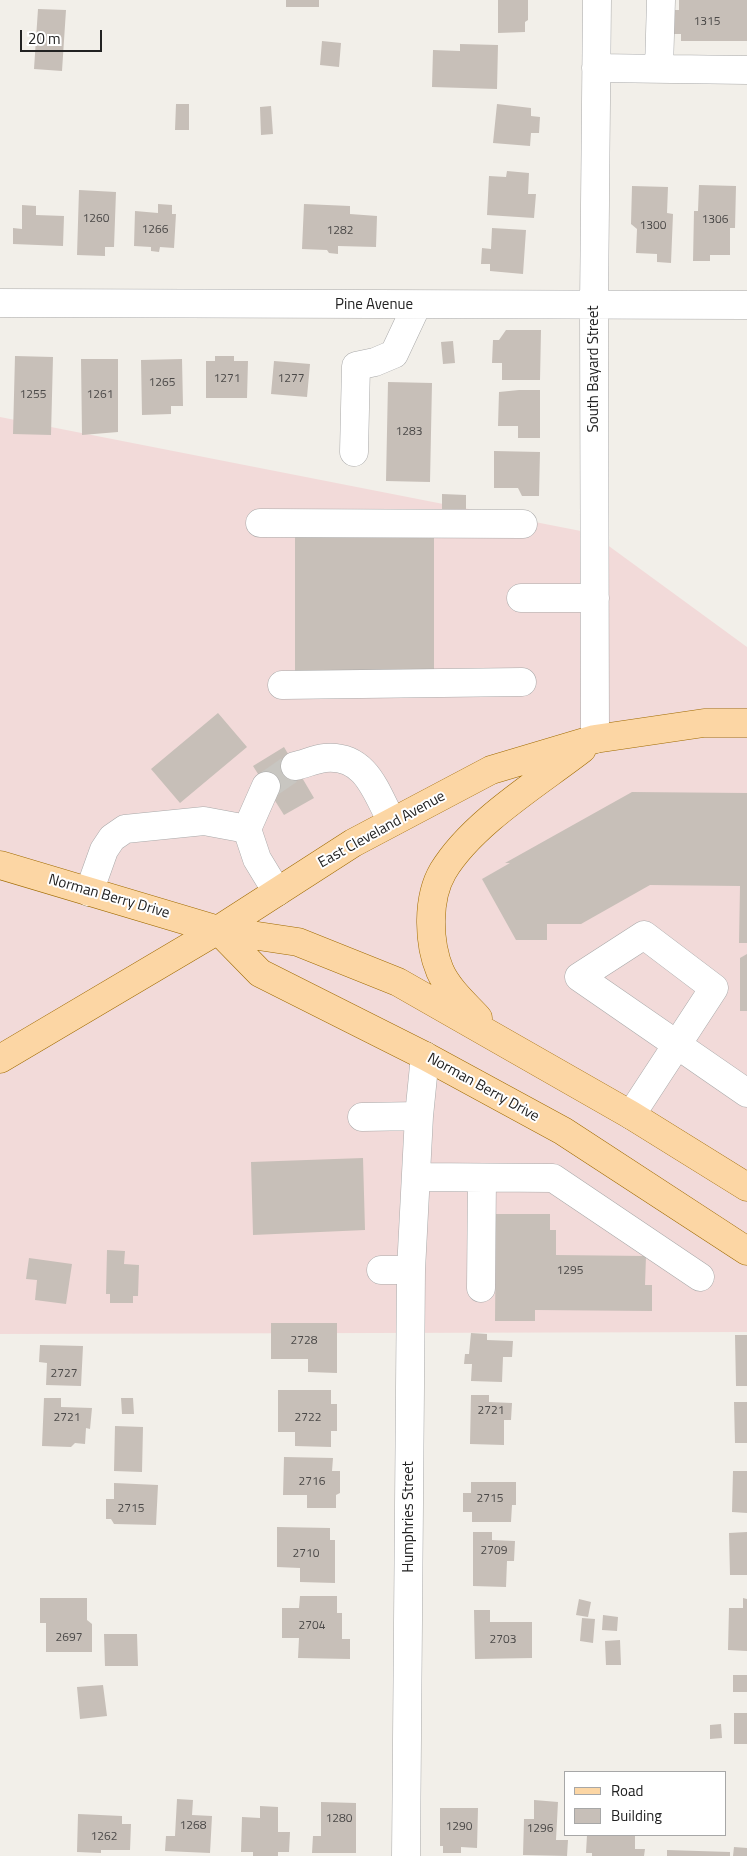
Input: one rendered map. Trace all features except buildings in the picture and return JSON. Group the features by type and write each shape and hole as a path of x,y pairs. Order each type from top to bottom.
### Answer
{"main road":[{"name":"East Cleveland Avenue","path":"0,1059 218,930 353,843 491,770 595,739 704,723 747,723"},
{"path":"493,1035 451,988 440,972 432,934 434,892 443,872 482,826 595,739"},
{"name":"Norman Berry Drive","path":"0,865 218,930 298,942 398,982 630,1115 747,1187"},
{"name":"Norman Berry Drive","path":"218,930 260,973 425,1056 563,1131 747,1251"}],"street":[{"name":"South Bayard Street","path":"595,739 594,306 597,0"},
{"path":"659,69 661,0"},
{"path":"596,68 747,70"},
{"name":"Pine Avenue","path":"0,303 747,305"},
{"path":"354,452 356,366 375,362 394,354 417,305"},
{"path":"260,523 522,524"},
{"path":"521,598 595,598"},
{"path":"282,685 522,682"},
{"path":"295,766 326,758 352,761 369,778 392,822"},
{"path":"266,786 246,829 257,859 278,892"},
{"path":"89,892 104,850 112,838 125,829 204,821 246,829"},
{"path":"630,1115 678,1045 714,988 644,935 579,978 678,1045 747,1093"},
{"name":"Humphries Street","path":"406,1856 411,1270 419,1116 425,1056"},
{"path":"362,1117 419,1116"},
{"path":"417,1177 553,1178 700,1277"},
{"path":"481,1288 482,1178"},
{"path":"381,1270 411,1270"}],"shaded area":[{"path":"0,417 591,533 747,647 747,1332 0,1334"}],"tunnel":[{"path":"266,786 295,766"}]}
